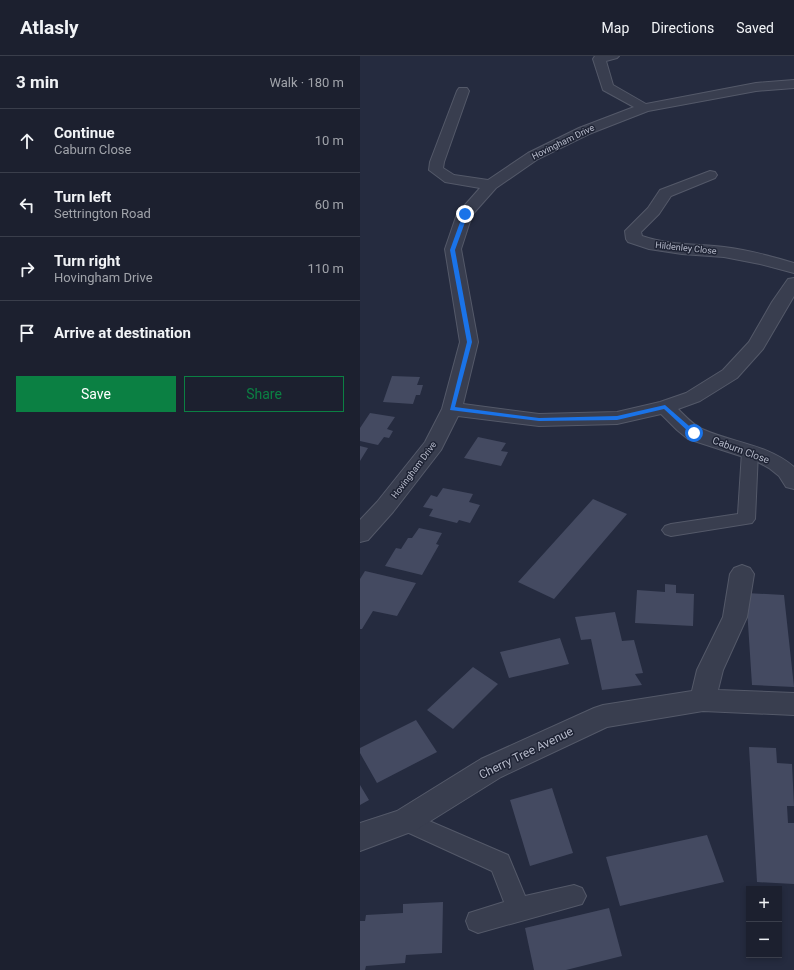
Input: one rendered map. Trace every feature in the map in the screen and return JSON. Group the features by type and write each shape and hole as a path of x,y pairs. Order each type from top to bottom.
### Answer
{"street":[{"path":"613,56 599,60 606,87 644,108"},
{"name":"Hovingham Drive","path":"360,534 385,507 434,445 452,409 469,342 453,250 465,214 491,186 533,156 584,131 644,108 756,87 794,84"},
{"path":"463,91 437,162 436,170 450,179 491,186"},
{"name":"Hildenley Close","path":"710,175 665,193 654,211 634,232 634,239 649,244 682,249 724,252 762,259 794,268"},
{"path":"452,409 539,420 617,418 665,407 693,397 730,374 757,345 787,304 794,283"},
{"name":"Caburn Close","path":"665,407 694,433 770,459 790,473 794,482"},
{"path":"703,700 710,670 735,617 742,574"},
{"name":"Cherry Tree Avenue","path":"360,837 406,821 491,768 603,716 703,700 794,704"}],"lane":[{"path":"671,530 746,519 750,452"},
{"path":"406,821 500,863 519,909"},
{"path":"478,921 519,909 574,896"}],"building":[{"path":"392,376 420,377 417,385 423,385 420,395 416,395 413,404 383,402"},
{"path":"370,413 395,417 387,429 393,431 389,438 384,437 378,445 360,441 360,428"},
{"path":"478,437 506,443 501,451 508,452 501,466 464,458"},
{"path":"360,446 368,448 360,461"},
{"path":"443,488 473,494 469,502 480,505 470,523 459,520 457,523 429,516 433,509 423,507 431,495 437,497"},
{"path":"593,499 627,514 554,599 518,582"},
{"path":"419,528 442,533 436,544 439,545 422,575 385,566 396,548 401,549 408,538 412,538"},
{"path":"365,571 416,583 397,616 373,611 362,629 360,629 360,579"},
{"path":"665,584 676,585 676,593 694,594 693,626 635,623 637,590 665,592"},
{"path":"746,593 784,595 794,687 752,685"},
{"path":"615,612 622,641 634,640 643,673 635,674 642,685 602,690 591,639 581,640 575,617"},
{"path":"560,638 569,664 509,678 500,652"},
{"path":"473,667 498,684 453,729 427,710"},
{"path":"416,720 437,752 377,783 360,753 360,748"},
{"path":"749,747 776,748 777,763 792,764 794,806 787,806 788,823 794,823 794,884 757,882"},
{"path":"360,785 369,800 360,805"},
{"path":"552,788 573,853 530,866 510,800"},
{"path":"707,835 724,882 620,906 606,857"},
{"path":"443,902 442,953 406,955 405,963 366,966 365,970 360,970 360,921 365,921 366,915 403,913 403,904"},
{"path":"609,908 622,956 566,970 534,970 525,928"}],"route":[{"path":"465,214 453,250 462,292 469,342 452,409 539,420 617,418 665,407 694,433"}]}
